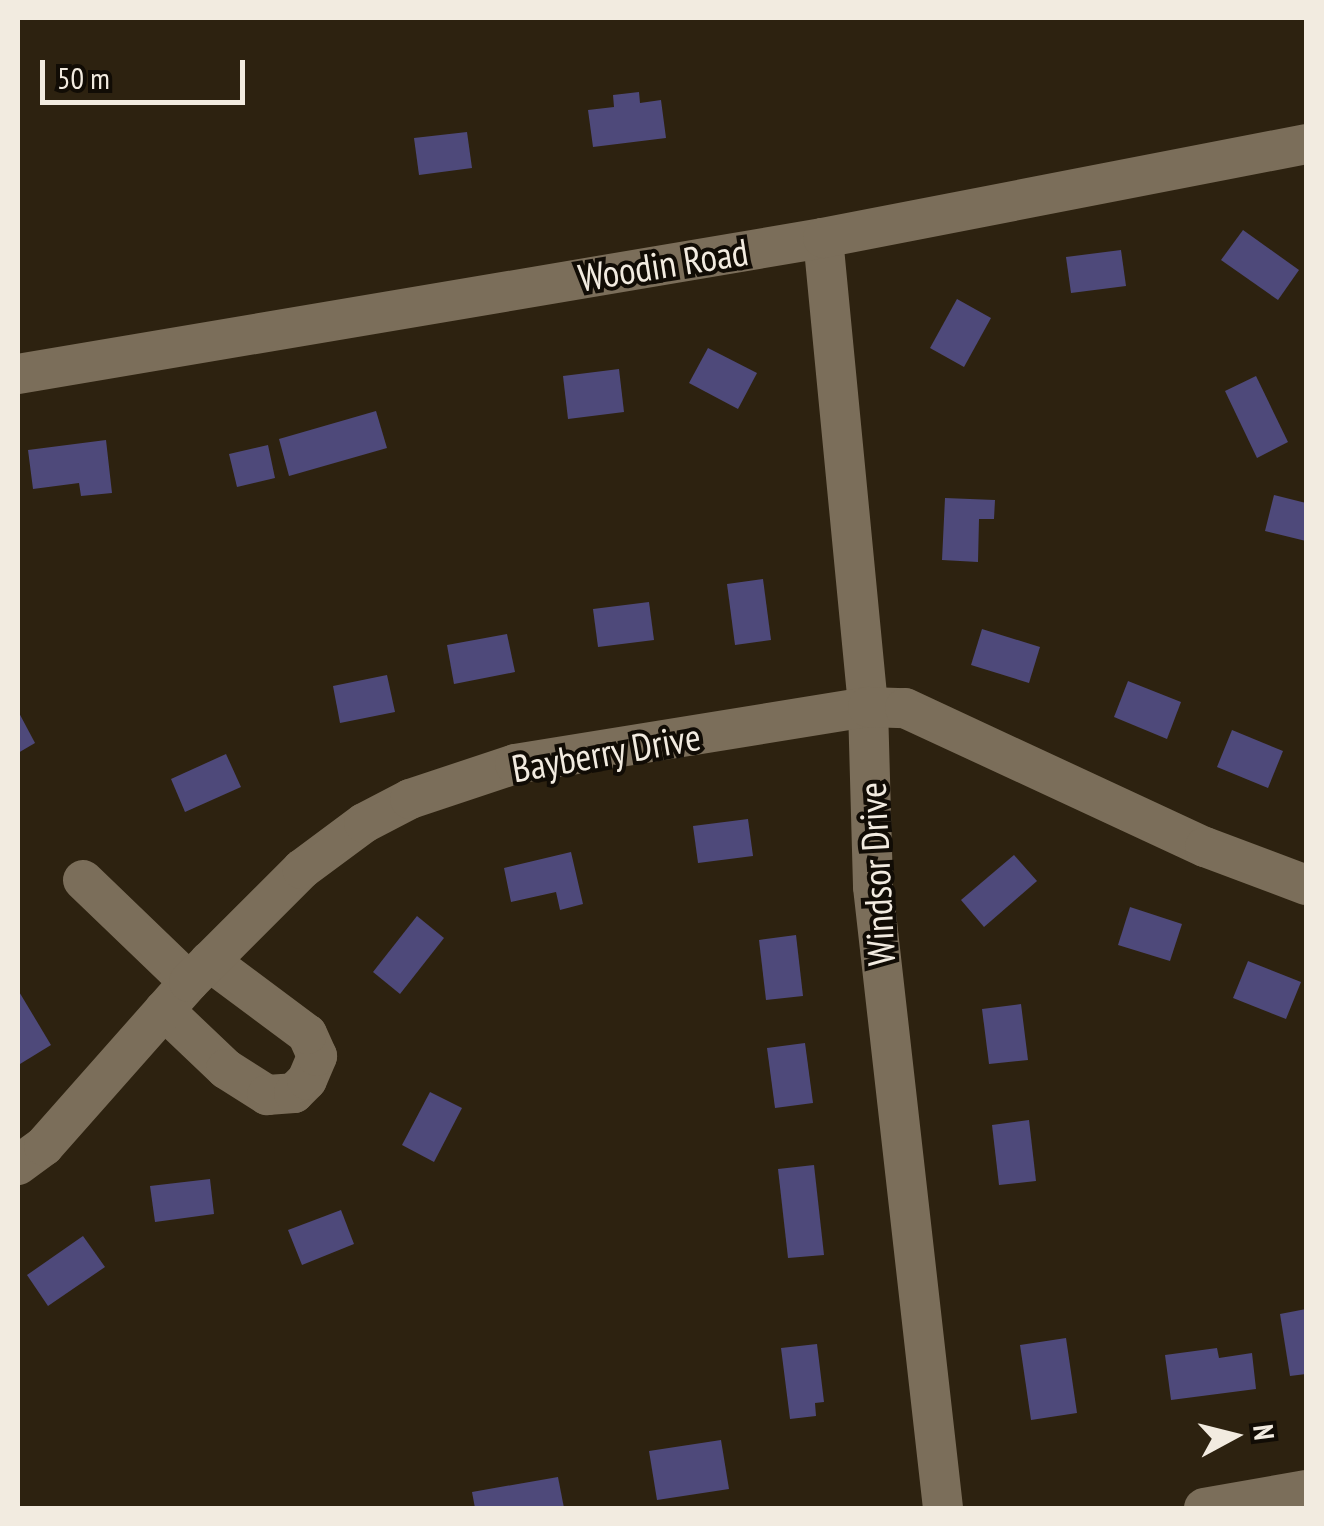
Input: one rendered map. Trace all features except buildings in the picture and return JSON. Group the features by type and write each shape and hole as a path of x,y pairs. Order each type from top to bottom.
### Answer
{"street":[{"name":"Woodin Road","path":"18,374 823,238 1306,144"},
{"name":"Windsor Drive","path":"823,238 868,707 874,906 943,1508"},
{"name":"Bayberry Drive","path":"18,1165 44,1146 187,984 302,870 364,823 410,799 515,764 868,707 905,708 949,725 1205,847 1306,885"},
{"path":"83,880 187,984"},
{"path":"1204,1508 1306,1490"}]}
